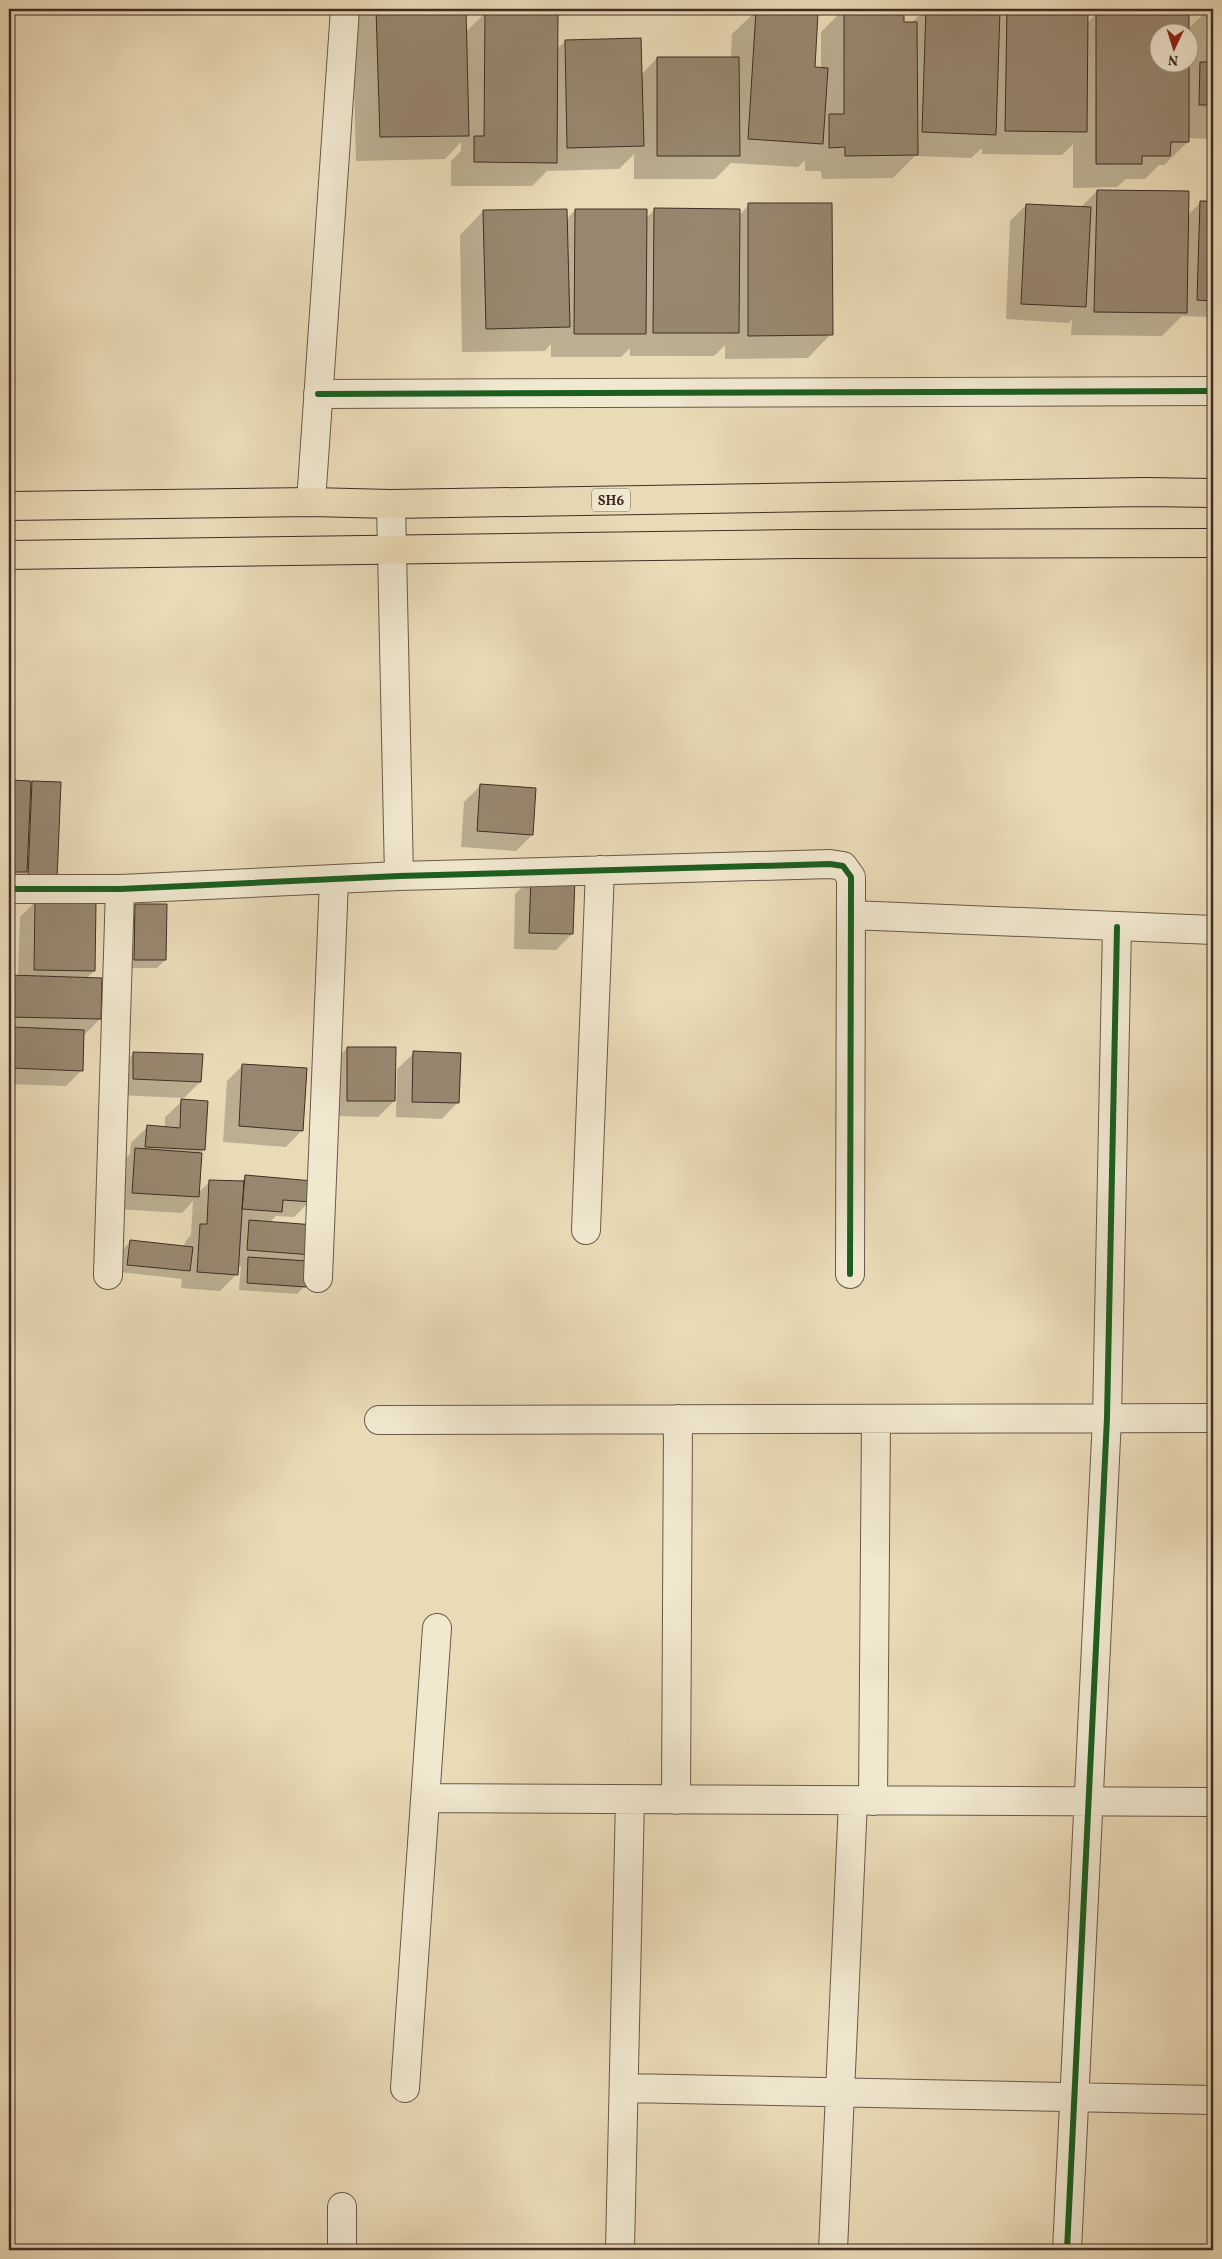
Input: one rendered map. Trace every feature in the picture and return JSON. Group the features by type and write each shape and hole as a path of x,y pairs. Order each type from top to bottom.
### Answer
{"main road":[{"name":"SH6","path":"9,506 311,502 391,504 1213,492"},
{"path":"9,555 795,544 1213,543"}],"street":[{"path":"311,502 345,9"},
{"path":"318,394 1213,391"},
{"path":"391,504 399,876"},
{"path":"9,889 120,889 399,876 830,864 843,866 851,876 852,916 850,1274"},
{"path":"586,1230 600,870"},
{"path":"318,1278 334,880"},
{"path":"108,1275 120,889"},
{"path":"852,916 1213,930"},
{"path":"1067,2250 1108,1418 1117,926"},
{"path":"379,1420 1213,1418"},
{"path":"676,1800 678,1419"},
{"path":"833,2250 840,2092 863,1801 876,1419"},
{"path":"405,2088 437,1628"},
{"path":"425,1798 1213,1802"},
{"path":"620,2250 630,1799"},
{"path":"624,2088 1213,2100"},
{"path":"342,2207 342,2250"}],"building":[{"path":"376,9 466,9 469,136 380,137"},
{"path":"844,9 904,9 904,22 917,22 918,155 845,156 845,147 829,148 829,114 844,114"},
{"path":"926,9 1000,10 996,135 922,132"},
{"path":"1007,9 1088,9 1087,132 1005,131"},
{"path":"1213,9 1213,115 1209,115 1209,105 1199,105 1200,62 1211,62"},
{"path":"756,10 818,13 815,67 828,68 823,144 748,139"},
{"path":"485,12 558,12 557,163 474,162 474,136 484,136"},
{"path":"1096,12 1189,12 1189,22 1150,22 1150,72 1189,72 1189,142 1171,142 1170,156 1142,156 1142,164 1096,164"},
{"path":"641,38 644,146 567,148 565,40"},
{"path":"657,57 739,57 740,156 657,156"},
{"path":"1097,190 1189,191 1187,313 1094,312"},
{"path":"1200,201 1213,201 1213,301 1197,300"},
{"path":"748,203 832,203 833,335 748,336"},
{"path":"1026,204 1091,207 1086,307 1021,304"},
{"path":"654,208 740,209 739,333 653,333"},
{"path":"567,209 570,327 486,329 483,210"},
{"path":"575,209 647,209 646,334 574,334"},
{"path":"9,780 31,781 27,872 9,872"},
{"path":"32,781 61,782 57,880 28,879"},
{"path":"480,784 536,788 533,835 477,831"},
{"path":"531,877 575,878 573,934 529,933"},
{"path":"35,900 96,901 95,971 34,970"},
{"path":"135,904 167,904 166,960 134,960"},
{"path":"9,975 102,978 101,1019 9,1017"},
{"path":"13,1027 84,1030 83,1071 12,1068"},
{"path":"347,1047 396,1047 395,1101 347,1101"},
{"path":"413,1051 461,1053 459,1103 412,1102"},
{"path":"133,1052 203,1054 201,1082 133,1079"},
{"path":"242,1064 307,1068 303,1131 239,1126"},
{"path":"181,1099 208,1101 205,1150 145,1147 147,1125 180,1128"},
{"path":"135,1148 202,1153 199,1197 132,1193"},
{"path":"245,1175 313,1181 312,1202 283,1200 282,1212 242,1209"},
{"path":"209,1180 244,1181 238,1275 197,1272 200,1224 207,1224"},
{"path":"249,1220 315,1225 313,1255 247,1250"},
{"path":"130,1240 193,1247 190,1271 127,1265"},
{"path":"248,1257 308,1261 306,1287 247,1283"}],"cycle path":[{"path":"318,394 1213,391"},
{"path":"9,889 120,889 399,876 830,864 843,866 851,877 850,1274"},
{"path":"1067,2250 1107,1418 1117,927"}]}
